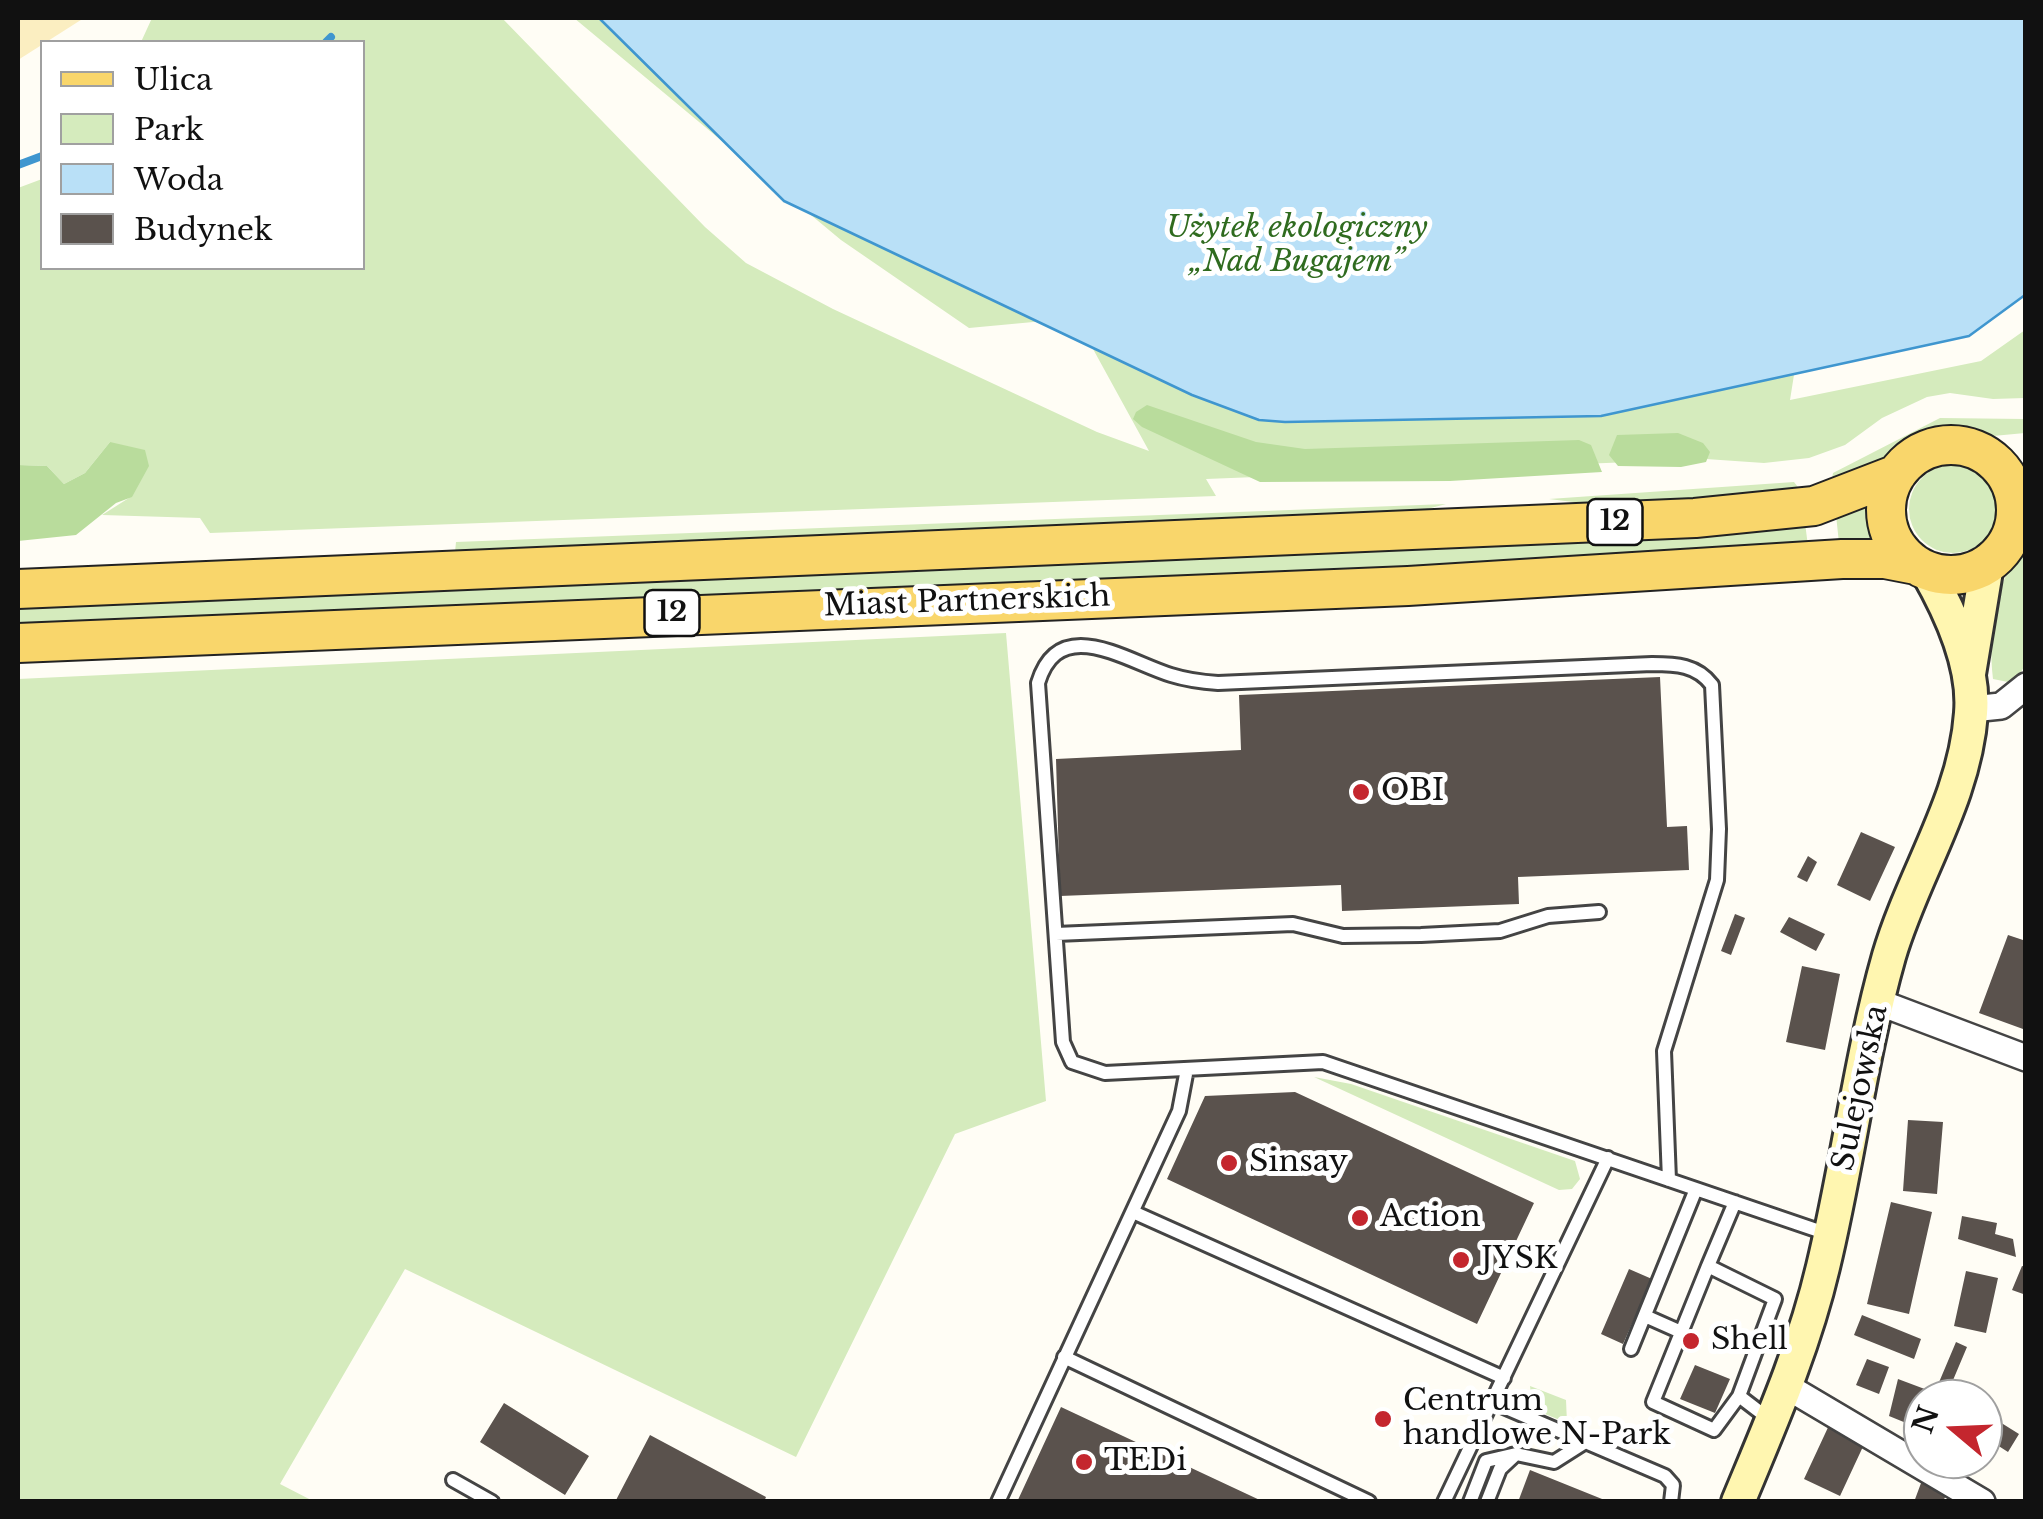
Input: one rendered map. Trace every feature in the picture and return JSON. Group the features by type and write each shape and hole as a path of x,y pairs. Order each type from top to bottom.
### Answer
{"main road":[{"name":"12","path":"1897,474 1912,458 1935,447 1960,445 1985,454 2026,448"},
{"path":"1985,454 2004,472 2015,496 2019,530 1987,565"},
{"path":"1897,474 1886,507 1889,530 1900,550 1922,568"},
{"name":"Miast Partnerskich","path":"18,589 1680,519 1814,506 1897,474"},
{"name":"Miast Partnerskich","path":"18,643 1447,584 1842,559 1922,568"},
{"name":"12","path":"1922,568 1951,576 1987,565"},
{"name":"Sulejowska","path":"1969,674 1987,565"},
{"name":"Sulejowska","path":"1738,1502 1786,1386 1813,1306 1878,1002 1909,900 1961,774 1972,709 1969,674 1942,595 1922,568"}],"street":[{"path":"1972,709 2001,706 2026,686"},
{"path":"1878,1002 2026,1058"},
{"path":"1786,1386 1982,1502"}],"lane":[{"path":"1669,1180 1664,1052 1717,880 1720,829 1712,686 1704,674 1689,667 1652,664 1218,684 1173,676 1090,645 1061,649 1044,664 1038,684 1063,1042 1072,1062 1105,1074 1322,1062 1608,1158 1669,1180 1830,1234"},
{"path":"1056,934 1293,924 1344,936 1500,932 1548,916 1599,912"},
{"path":"998,1502 1134,1212 1178,1111 1187,1069"},
{"path":"1444,1502 1608,1158"},
{"path":"1631,1349 1696,1189"},
{"path":"1708,1266 1775,1300 1739,1396 1714,1430 1653,1402 1708,1266 1735,1202"},
{"path":"1134,1212 1504,1378"},
{"path":"1644,1316 1681,1332"},
{"path":"1064,1357 1369,1502"},
{"path":"1739,1396 1772,1420"},
{"path":"1492,1402 1665,1476 1674,1490 1671,1502"},
{"path":"1470,1502 1486,1461 1516,1454 1554,1462 1588,1441"},
{"path":"1487,1502 1500,1469 1516,1454"},
{"path":"454,1480 492,1502"}],"green space":[{"path":"152,18 502,18 705,227 746,263 833,309 1097,432 1149,451 1076,318 969,328 841,240 574,18 2025,18 1806,299 1790,400 1981,361 2025,330 2025,398 1993,399 1950,393 1927,397 1882,418 1845,445 1809,458 1764,463 1706,459 1206,479 1216,496 210,533 200,518 102,515 132,496 110,442 85,473 64,484 47,466 18,465 18,188 40,180 40,270 365,270 365,40 142,40"},
{"path":"1147,405 1256,442 1305,449 1579,440 1591,445 1602,472 1450,481 1260,482 1142,427 1133,419"},
{"path":"1940,418 2025,419 2025,433 1993,436 1943,427 1905,441 1881,462 1831,485 1833,473"},
{"path":"1678,433 1703,443 1710,452 1706,462 1681,467 1618,466 1609,455 1617,435"},
{"path":"110,442 145,450 149,466 132,497 116,503 76,535 18,541 18,465 47,466 64,484 85,473"},
{"path":"1944,465 1962,465 1978,472 1990,484 1997,509 1990,534 1978,546 1962,553 1944,553 1928,546 1916,534 1909,518 1909,500 1916,484 1928,472"},
{"path":"1794,482 1801,491 1675,503 1549,499"},
{"path":"1446,504 1405,515 455,552 456,542"},
{"path":"1868,505 1874,542 1839,543 1836,515"},
{"path":"1805,523 1808,546 1703,555 18,627 18,603"},
{"path":"2025,546 2025,666 2013,683 1993,679 1992,625 1999,592"},
{"path":"1006,633 1046,1101 955,1134 796,1457 405,1269 280,1484 313,1501 18,1501 18,679"},
{"path":"1314,1077 1351,1084 1575,1161 1580,1179 1572,1189 1559,1190"},
{"path":"1530,1386 1566,1400 1567,1423 1533,1409"}],"sand":[{"path":"18,18 84,18 49,40 40,40 40,46 18,60"}],"water":[{"name":"Użytek ekologiczny „Nad Bugajem”","path":"599,18 2025,18 2025,295 1969,336 1601,416 1259,420 1192,395 784,201"}],"building":[{"name":"OBI","path":"1660,677 1667,827 1687,826 1689,870 1518,877 1519,904 1342,911 1341,885 1060,896 1056,759 1241,750 1239,695"},
{"path":"1861,832 1895,847 1870,901 1837,885"},
{"path":"1808,856 1817,862 1807,882 1797,877"},
{"path":"1735,914 1745,918 1731,955 1721,951"},
{"path":"1789,917 1825,934 1816,951 1780,932"},
{"path":"2008,935 2026,941 2023,1029 1979,1013"},
{"path":"1802,966 1840,974 1825,1050 1786,1042"},
{"path":"1295,1092 1534,1203 1477,1324 1167,1179 1205,1096"},
{"path":"1908,1120 1943,1122 1937,1194 1903,1191"},
{"path":"1891,1202 1932,1212 1909,1314 1867,1304"},
{"path":"1962,1216 1997,1223 1995,1234 2013,1239 2016,1257 1958,1239"},
{"path":"2022,1266 2026,1267 2026,1295 2012,1290"},
{"path":"1629,1269 1652,1279 1623,1344 1601,1334"},
{"path":"1966,1271 1998,1278 1986,1333 1954,1326"},
{"path":"1862,1315 1921,1339 1914,1359 1854,1335"},
{"path":"1956,1342 1967,1347 1953,1379 1940,1379"},
{"path":"1867,1359 1889,1367 1879,1394 1856,1385"},
{"path":"1695,1365 1730,1379 1715,1413 1680,1399"},
{"path":"1898,1379 1903,1381 1903,1422 1889,1416"},
{"path":"504,1403 589,1456 565,1495 480,1442"},
{"path":"1061,1407 1264,1502 1017,1502"},
{"path":"1831,1421 1867,1438 1840,1496 1804,1479"},
{"path":"2003,1424 2019,1434 2008,1452 2003,1449"},
{"path":"650,1435 766,1497 764,1502 615,1502"},
{"path":"1530,1470 1607,1501 1607,1502 1518,1502"},
{"path":"1923,1479 1930,1479 1948,1490 1943,1502 1914,1502"}],"waterway":[{"path":"328,40 331,37"},
{"path":"18,165 40,157"}],"place":[{"name":"OBI","path":"1361,792"},
{"name":"Sinsay","path":"1229,1163"},
{"name":"Action","path":"1360,1218"},
{"name":"JYSK","path":"1461,1260"},
{"name":"Shell","path":"1691,1341"},
{"name":"Centrum handlowe N-Park","path":"1383,1419"},
{"name":"TEDi","path":"1084,1462"}]}
